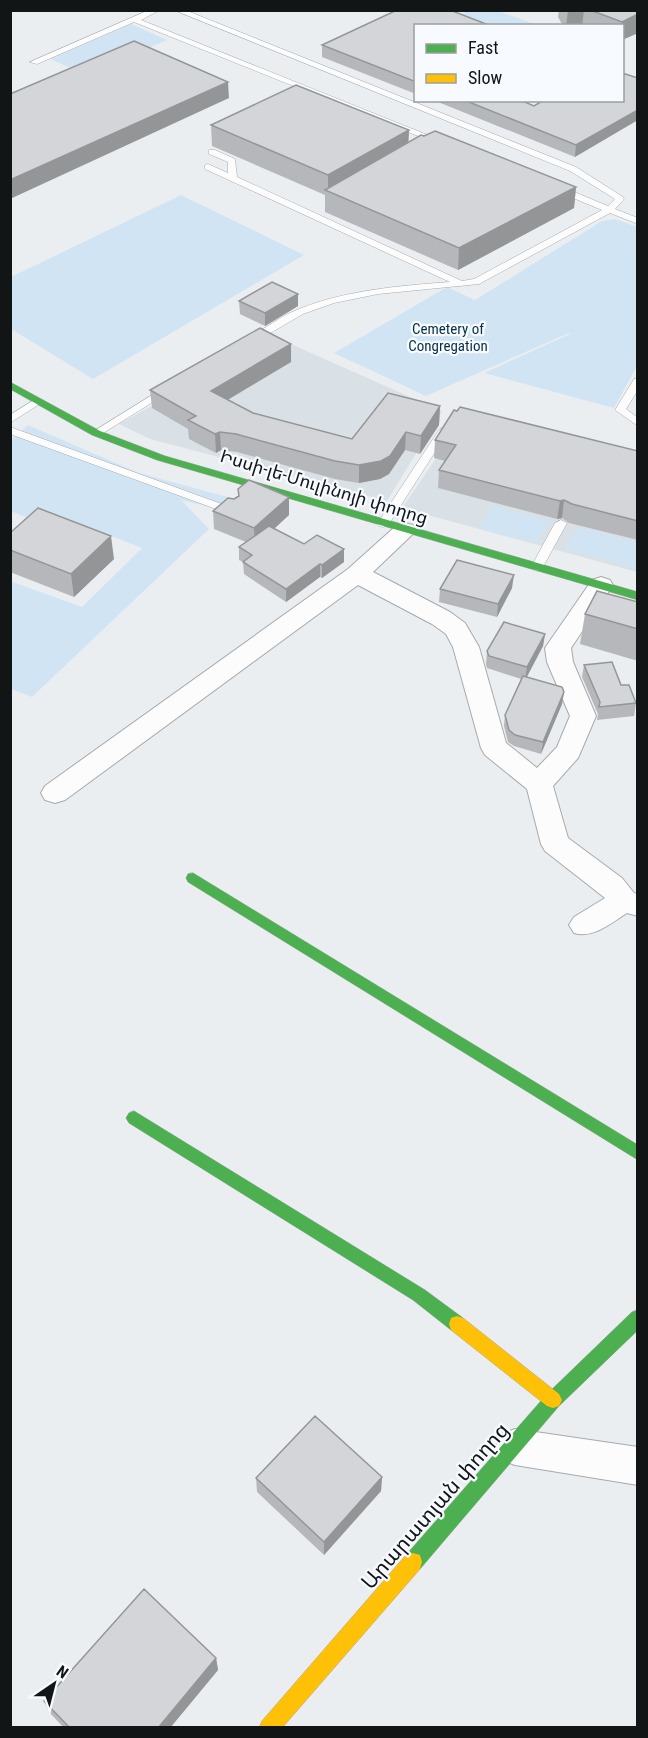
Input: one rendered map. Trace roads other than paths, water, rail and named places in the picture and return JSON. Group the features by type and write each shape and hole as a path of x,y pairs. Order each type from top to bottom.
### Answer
{"street":[{"name":"Իսսի-լե-Մուլինոյի փողոց","path":"10,385 96,433 161,458 638,596"},
{"path":"55,793 357,574 394,527"},
{"path":"357,574 441,618 456,629 466,647 494,748 539,784 555,844 631,903 584,925"},
{"path":"539,784 569,751 583,716 560,662 558,648 601,585"},
{"path":"193,878 638,1153"},
{"path":"134,1119 419,1295 553,1400"},
{"name":"Արարատյան փողոց","path":"269,1728 515,1447 553,1400 638,1318"},
{"path":"515,1447 638,1466"}],"lane":[{"path":"34,63 157,10"},
{"path":"177,10 573,169 620,199 610,209 476,282 378,291 331,301 300,312 240,346"},
{"path":"135,20 448,145"},
{"path":"428,146 438,141"},
{"path":"212,152 232,161 233,178"},
{"path":"208,167 460,283"},
{"path":"545,183 638,221"},
{"path":"310,213 320,207"},
{"path":"638,381 620,410 638,423"},
{"path":"96,433 171,386"},
{"path":"10,420 37,401"},
{"path":"394,527 448,423"},
{"path":"10,430 234,512"},
{"path":"537,567 561,523"}],"park label":[{"name":"Cemetery of Congregation","path":"448,338"}]}
